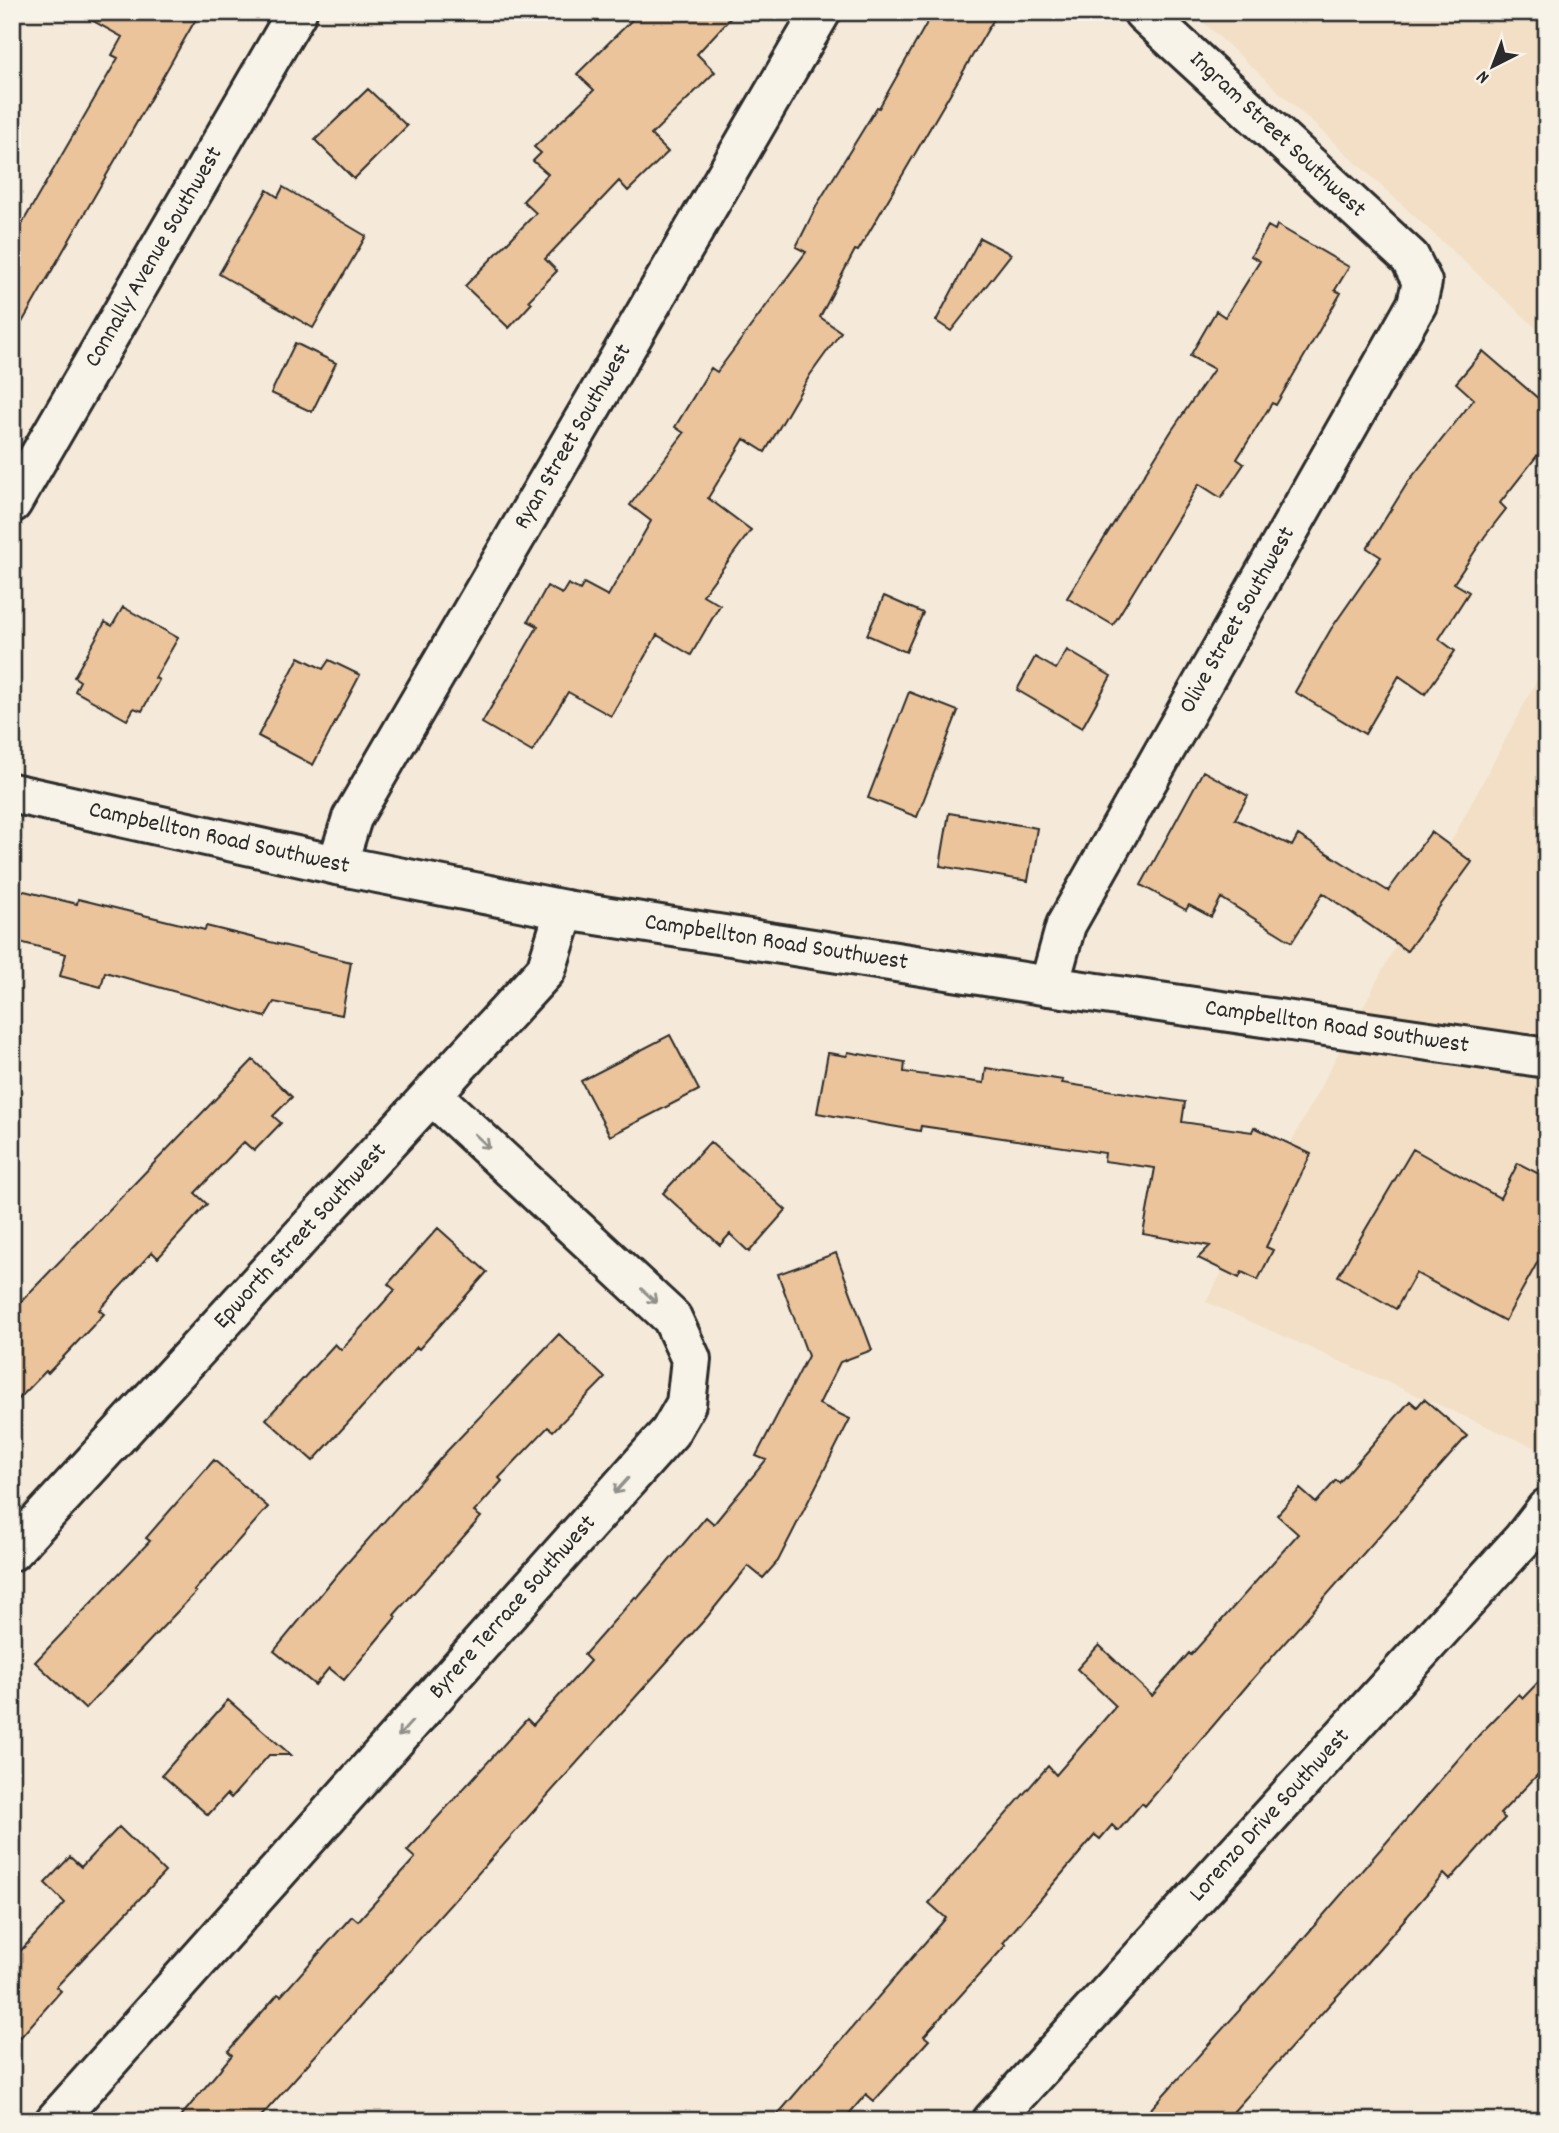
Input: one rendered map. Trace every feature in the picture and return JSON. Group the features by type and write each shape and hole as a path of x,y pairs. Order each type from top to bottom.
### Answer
{"street":[{"name":"Connally Avenue Southwest","path":"12,503 297,12"},
{"name":"Ryan Street Southwest","path":"337,865 352,818 821,12"},
{"name":"Ingram Street Southwest","path":"1143,12 1410,258"},
{"name":"Olive Street Southwest","path":"1049,986 1066,925 1417,304 1422,282 1410,258"},
{"name":"Campbellton Road Southwest","path":"12,793 337,865 565,910 1049,986 1547,1058"},
{"name":"Epworth Street Southwest","path":"12,1551 546,970 565,910"},
{"name":"Byrere Terrace Southwest","path":"55,2121 670,1432 686,1404 691,1359 672,1318 432,1095"},
{"name":"Lorenzo Drive Southwest","path":"992,2121 1523,1539 1547,1508"}],"shaded area":[{"path":"1192,12 1547,12 1547,338"},
{"path":"1547,661 1547,1453 1206,1302"}],"building":[{"path":"77,12 200,12 12,340 12,241 118,58 112,55 122,37"},
{"path":"640,12 736,12 697,54 715,72 651,135 668,152 628,191 619,181 545,259 557,271 529,300 532,303 509,328 465,286 536,213 523,201 548,174 533,161 541,153 534,147 594,90 577,74"},
{"path":"933,12 998,12 858,251 855,250 820,317 841,332 810,375 765,452 744,439 708,498 751,530 703,595 720,605 691,655 657,635 611,716 568,692 532,752 482,723 538,626 528,621 547,586 562,594 568,584 580,590 584,583 608,596 651,521 630,505 684,433 675,427 711,368 717,372 806,252 796,247 818,203 877,107 879,108"},
{"path":"368,89 407,126 354,179 315,140"},
{"path":"283,187 366,236 313,328 219,274 267,190 278,197"},
{"path":"1277,225 1349,267 1335,290 1341,293 1276,405 1272,403 1237,459 1244,464 1221,498 1199,484 1113,625 1067,598 1172,430 1214,369 1190,356 1216,311 1225,317 1260,261 1251,256 1268,226 1275,230"},
{"path":"980,238 1011,254 951,331 936,321"},
{"path":"295,343 336,363 312,412 271,393"},
{"path":"1483,351 1547,406 1547,443 1500,503 1506,509 1454,583 1469,592 1439,639 1455,651 1425,694 1399,676 1365,734 1295,692 1331,629 1381,557 1367,548 1408,482 1474,399 1456,383"},
{"path":"884,596 923,613 906,652 867,635"},
{"path":"123,607 178,638 155,678 159,680 142,711 134,708 127,720 75,691 80,681 74,677 105,622 112,626"},
{"path":"1067,650 1111,676 1082,728 1017,690 1035,657 1056,669"},
{"path":"299,657 323,669 329,660 360,675 313,765 258,736"},
{"path":"909,692 958,711 917,817 868,798"},
{"path":"1203,771 1248,796 1235,819 1292,846 1298,835 1388,891 1431,832 1472,862 1407,951 1323,893 1292,942 1221,898 1211,917 1189,905 1186,910 1141,885"},
{"path":"949,813 1037,828 1028,881 940,866"},
{"path":"12,888 77,904 78,899 205,930 206,926 351,962 342,1015 274,1002 265,1017 105,972 101,987 60,976 66,954 12,940"},
{"path":"670,1035 699,1090 610,1136 581,1081"},
{"path":"848,1052 905,1062 904,1072 984,1083 986,1068 1185,1102 1182,1122 1252,1132 1254,1127 1311,1154 1266,1247 1273,1250 1258,1280 1242,1272 1239,1278 1198,1258 1210,1246 1143,1234 1155,1168 1104,1161 1105,1153 921,1126 920,1131 817,1113 828,1053 847,1056"},
{"path":"253,1060 292,1097 273,1116 281,1123 254,1151 244,1142 195,1193 207,1204 158,1258 152,1252 99,1310 104,1314 48,1373 46,1371 12,1406 12,1311"},
{"path":"710,1142 786,1210 749,1252 730,1234 720,1245 663,1193"},
{"path":"1413,1149 1500,1198 1518,1163 1547,1178 1547,1245 1505,1321 1416,1273 1396,1309 1338,1276"},
{"path":"438,1228 487,1272 419,1349 417,1347 313,1461 266,1419 335,1344 341,1350 395,1290 388,1284"},
{"path":"836,1253 872,1350 840,1362 819,1404 850,1419 778,1561 763,1578 748,1566 707,1617 257,2121 177,2121 232,2055 228,2051 278,1994 281,1996 352,1916 358,1921 415,1858 407,1851 527,1719 533,1725 590,1661 584,1655 635,1597 637,1599 706,1517 714,1524 766,1460 756,1456 808,1356 778,1274"},
{"path":"559,1334 605,1378 553,1431 548,1427 499,1478 502,1481 474,1512 481,1517 394,1615 396,1617 344,1680 329,1668 315,1685 274,1651 340,1571 447,1451"},
{"path":"1424,1399 1467,1436 1145,1806 1142,1803 1118,1831 1112,1825 1100,1839 1095,1835 1003,1943 1006,1945 924,2036 929,2040 874,2101 866,2094 843,2121 772,2121 946,1918 929,1903 1048,1766 1056,1775 1116,1706 1077,1669 1099,1645 1152,1696 1298,1534 1277,1515 1300,1489 1316,1503 1336,1480 1339,1483 1410,1401 1417,1407"},
{"path":"214,1460 268,1507 194,1591 196,1592 85,1709 35,1662 150,1541 146,1538"},
{"path":"1547,1673 1547,1765 1500,1814 1505,1818 1450,1880 1444,1874 1225,2121 1140,2121 1289,1955 1480,1734 1519,1694 1523,1698"},
{"path":"228,1700 291,1755 269,1755 231,1798 227,1794 208,1815 162,1775"},
{"path":"119,1827 165,1872 56,1987 61,1991 12,2047 12,1960 65,1903 45,1883 70,1857 81,1867"}]}
